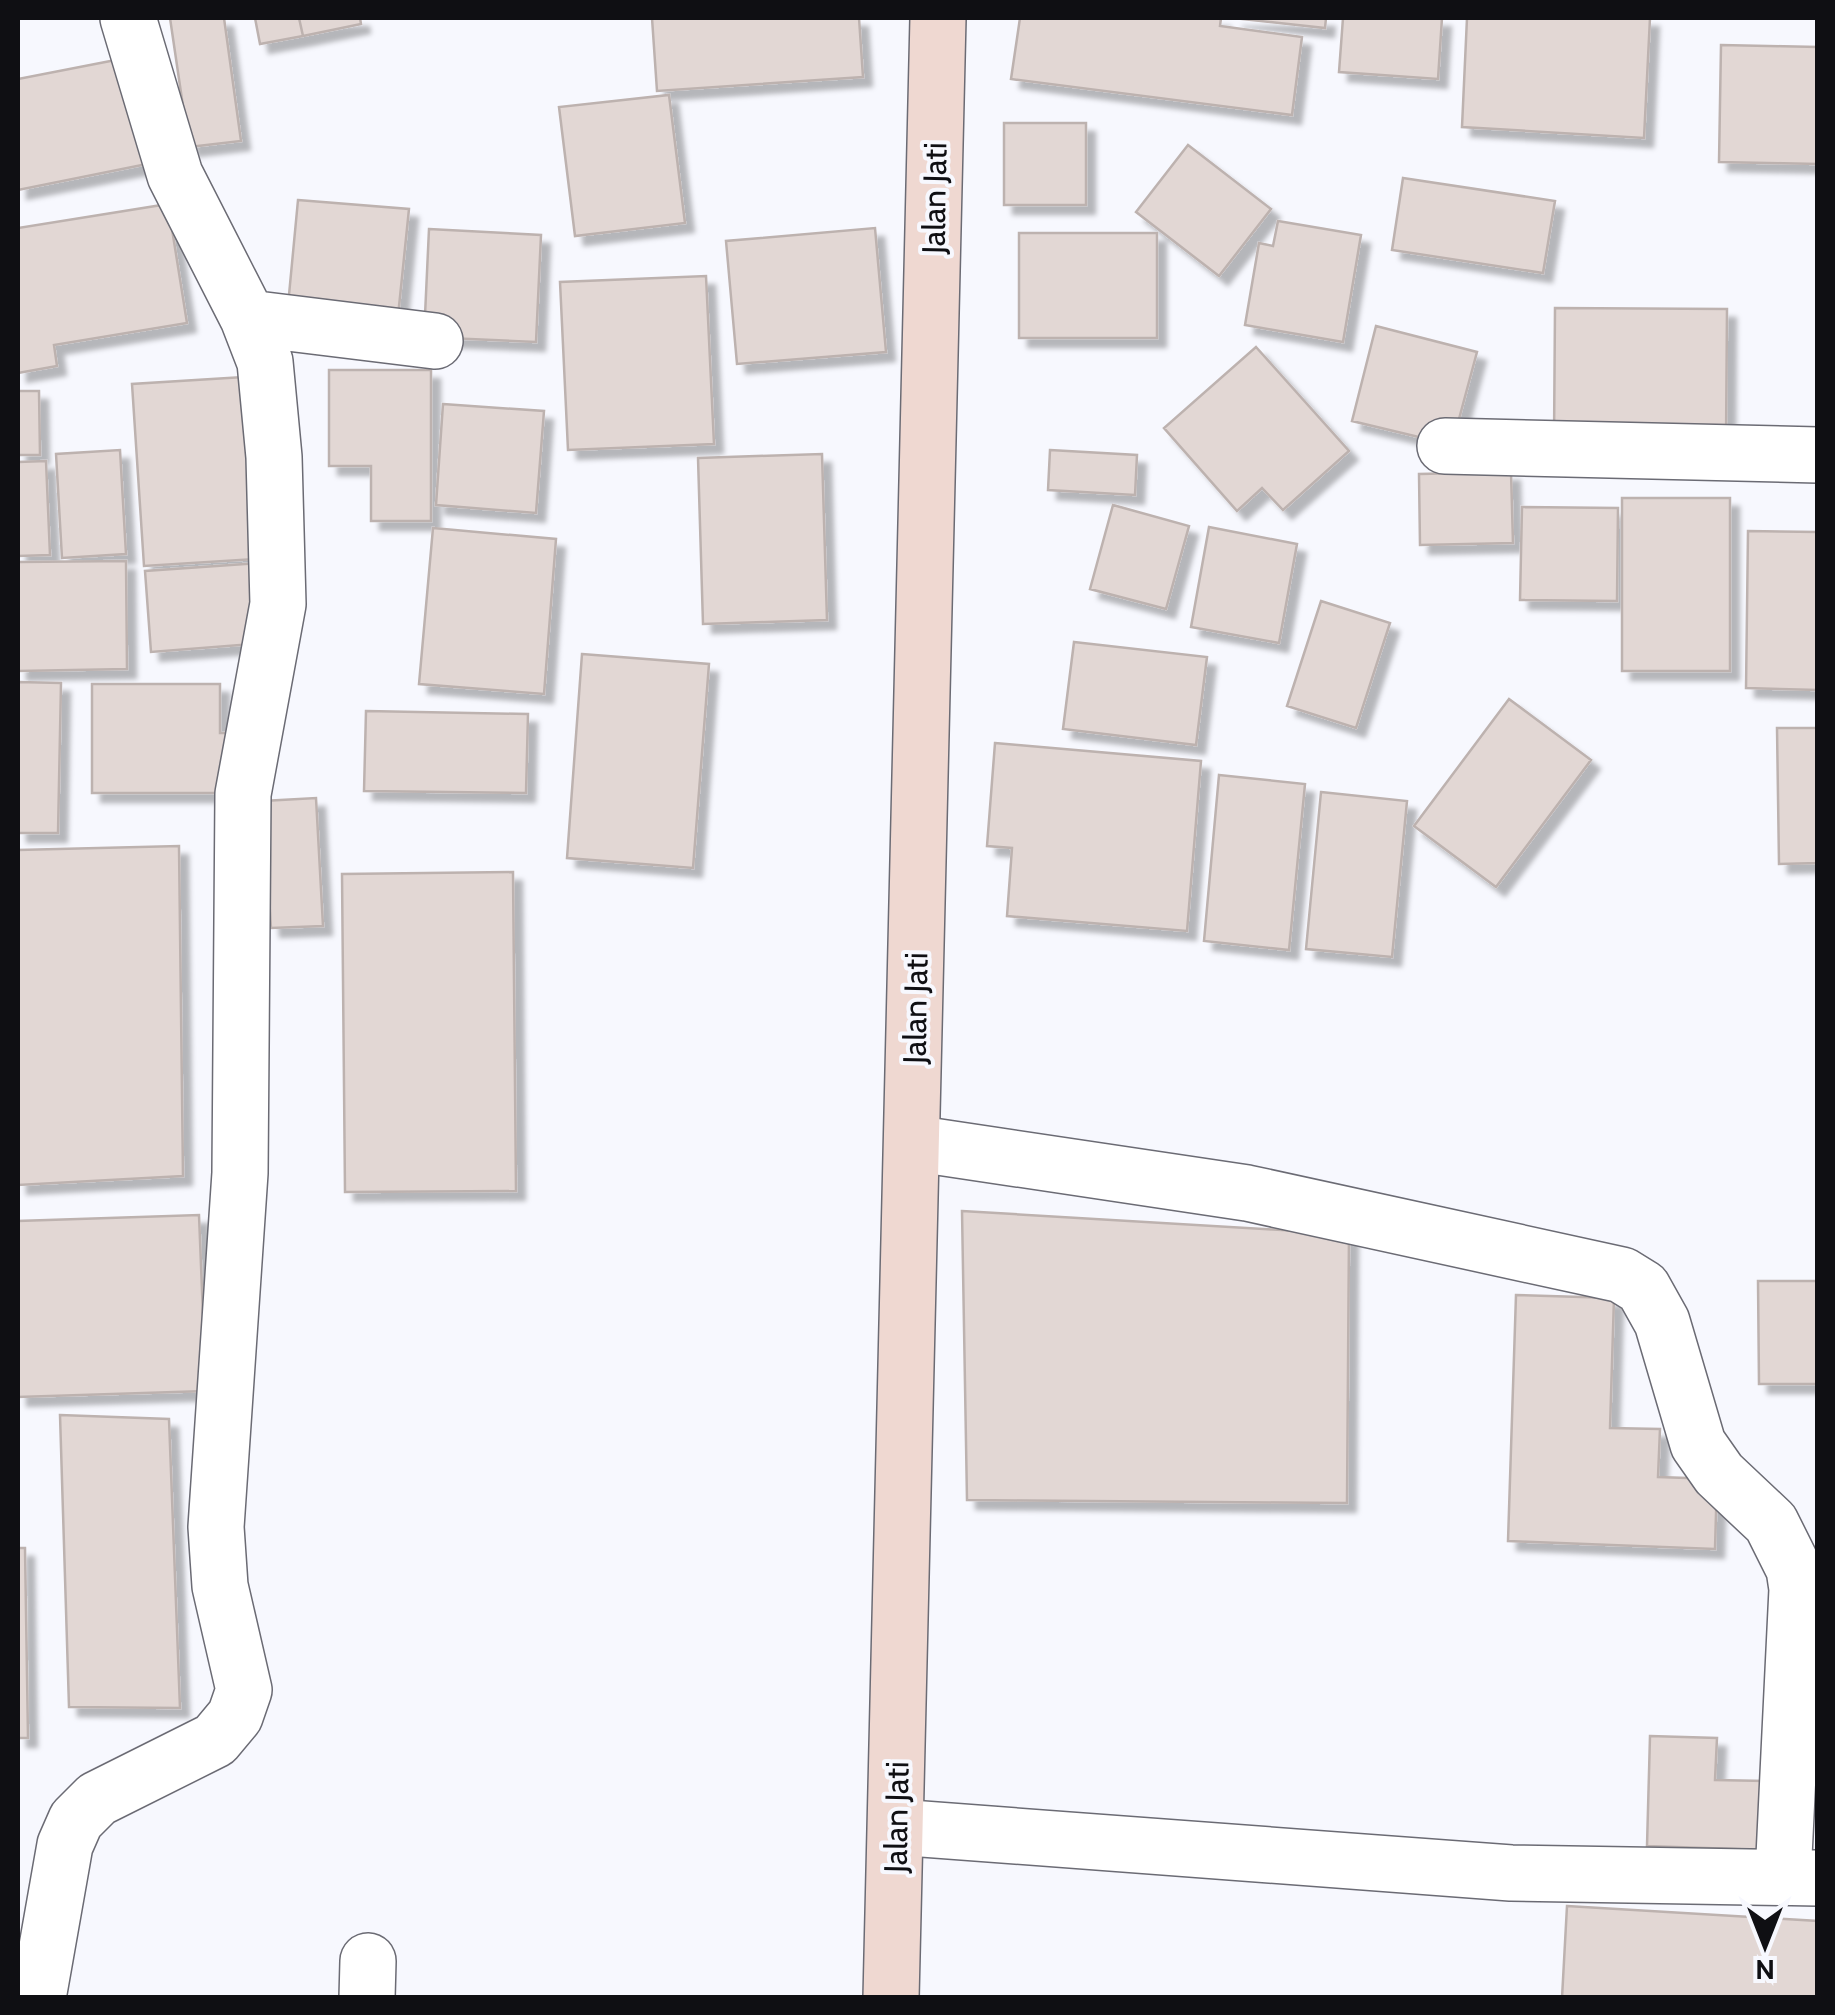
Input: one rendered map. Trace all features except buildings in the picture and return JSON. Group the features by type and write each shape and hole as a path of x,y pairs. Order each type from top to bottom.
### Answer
{"street":[{"path":"38,1998 65,1845 76,1820 97,1798 214,1740 235,1716 244,1690 220,1586 216,1527 240,1174 243,794 278,604 274,457 265,362 248,318 175,175 128,18"},
{"name":"Jalan Jati","path":"891,1998 938,18"},
{"path":"248,318 435,341"},
{"path":"1445,446 1818,455"},
{"path":"896,1827 1512,1873 1800,1877 1797,1589 1806,1569 1771,1523 1719,1474 1698,1444 1662,1322 1643,1288 1594,1267 1475,1245 1247,1192 912,1143"}]}
